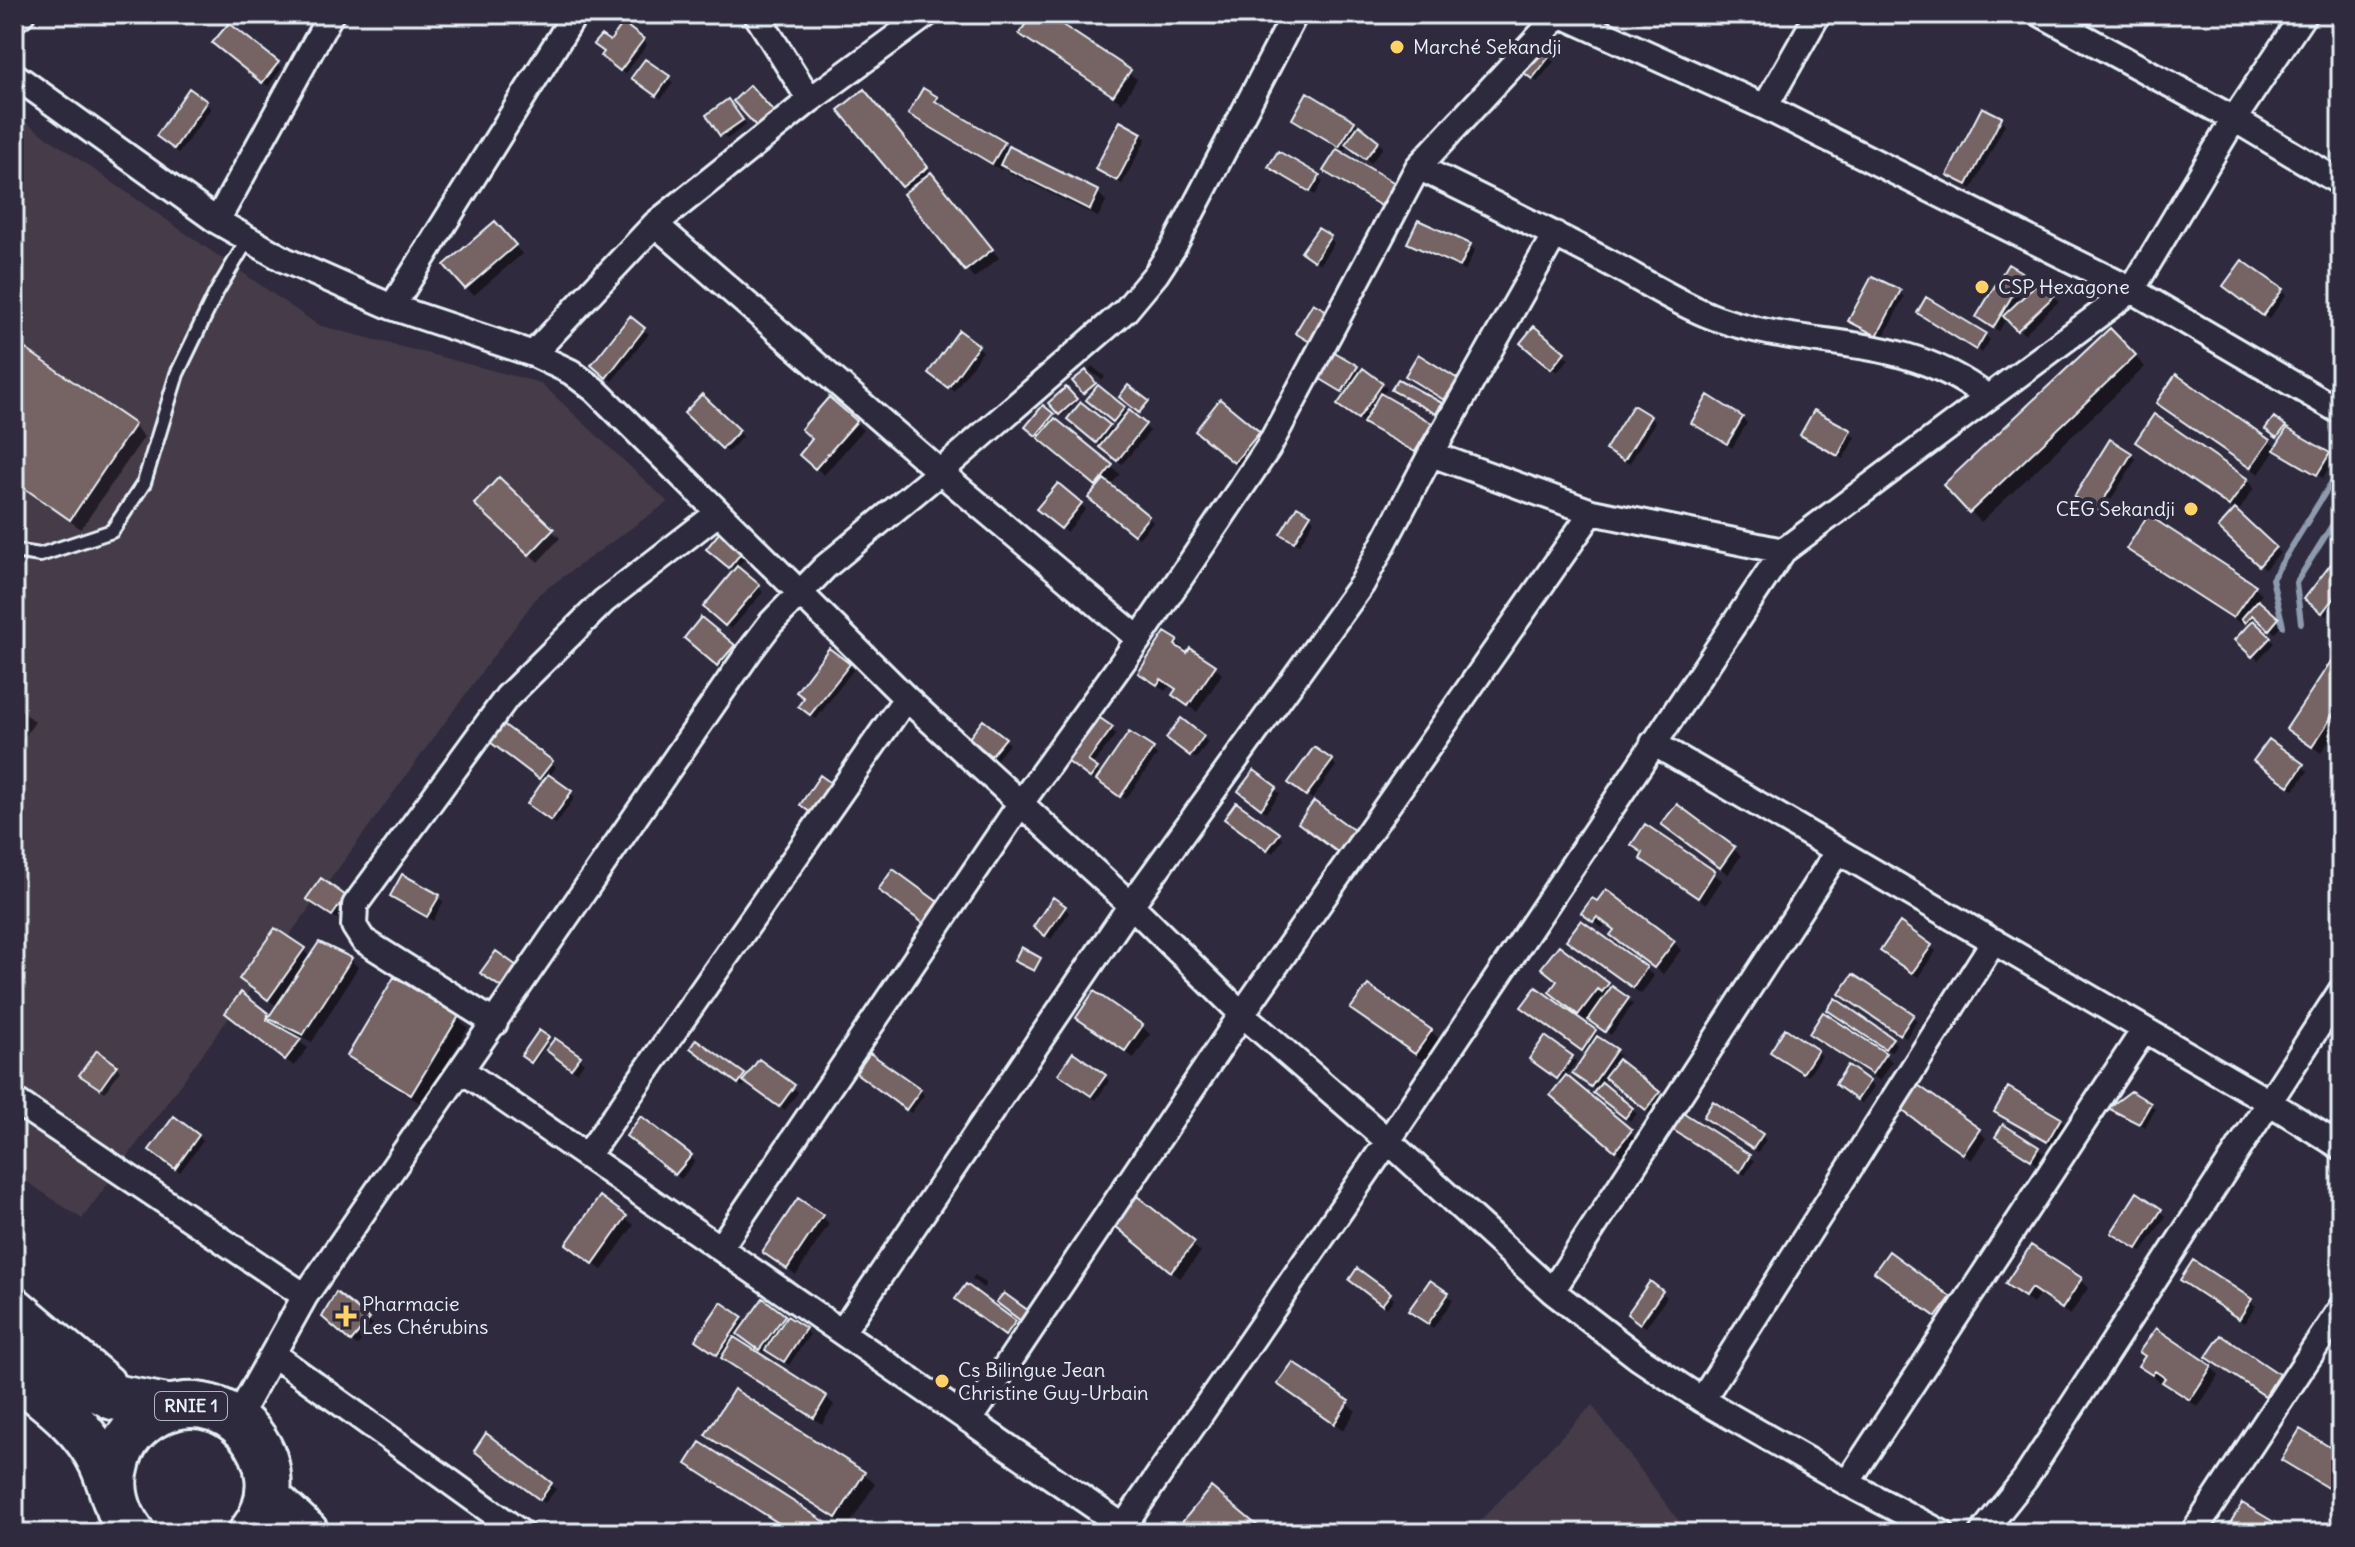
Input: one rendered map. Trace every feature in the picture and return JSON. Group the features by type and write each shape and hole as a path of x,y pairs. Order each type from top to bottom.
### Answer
{"highway":[{"name":"RNIE 1","path":"14,1330 73,1376 113,1397 156,1406 199,1406 236,1420 252,1435 264,1455 269,1476 260,1516 306,1533"},
{"name":"RNIE 1","path":"14,1373 82,1432 101,1462 125,1518"},
{"name":"RNIE 1","path":"125,1518 115,1473 119,1455 127,1439 150,1418 156,1406"}],"street":[{"path":"14,20 22,14"},
{"path":"217,221 331,14"},
{"path":"392,307 575,14"},
{"path":"756,14 810,100"},
{"path":"533,354 655,224 810,100 927,14"},
{"path":"236,1420 305,1296 749,652 825,567 940,472 1126,310 1173,248 1295,14"},
{"path":"720,1248 1021,803 1139,639 1268,448 1418,167 1560,14 1765,107 2132,290 2341,412"},
{"path":"1765,107 1818,14"},
{"path":"463,1071 970,1420 1122,1530 1388,1141 1783,551 2132,290 2234,119 2304,14"},
{"path":"2047,15 2234,119 2341,183"},
{"path":"14,75 217,221 285,260 392,307 533,354 571,372 595,390 906,698 1131,905 1242,1014 1388,1141 1552,1291 1639,1358 1702,1400 1942,1533"},
{"path":"1418,167 1715,318 1765,331 1895,351 1963,378 1987,397"},
{"path":"655,224 940,472 1139,639"},
{"path":"842,1332 1131,905 1362,584 1555,234"},
{"path":"1431,454 1592,512 1783,551"},
{"path":"970,1420 1242,1014 1592,512"},
{"path":"495,1023 363,940 354,926 355,905 507,697 604,601 718,513"},
{"path":"587,1156 906,698"},
{"path":"1653,743 2341,1147"},
{"path":"1552,1291 1838,851"},
{"path":"1702,1400 1994,941"},
{"path":"1982,1533 2025,1479 2341,991"},
{"path":"1847,1483 2144,1030"},
{"path":"14,1100 305,1296"},
{"path":"14,1297 45,1325 156,1406"},
{"path":"2193,1533 2341,1308"},
{"path":"274,1355 521,1533"}],"lane":[{"path":"14,551 40,555 112,531 144,483 177,374 216,293 248,239"}],"shaded area":[{"path":"14,114 318,325 541,383 668,502 539,594 82,1219 14,1173"},
{"path":"1592,1405 1688,1533 1468,1533"}],"building":[{"path":"1032,14 1046,14 1131,70 1113,96 1019,34"},
{"path":"229,23 279,62 262,83 212,43"},
{"path":"623,23 644,39 620,71 601,56 604,52 593,44 601,35 610,41"},
{"path":"1544,37 1557,47 1532,79 1519,69"},
{"path":"645,59 670,76 656,96 631,78"},
{"path":"750,85 775,113 758,128 733,101"},
{"path":"189,88 207,101 174,149 156,136"},
{"path":"923,88 938,97 935,101 1005,142 992,164 908,114"},
{"path":"864,89 928,167 902,187 838,110"},
{"path":"1307,92 1355,121 1339,147 1292,119"},
{"path":"728,99 743,120 720,136 706,115"},
{"path":"1982,107 2002,117 1967,185 1947,175"},
{"path":"1120,121 1142,133 1117,181 1095,169"},
{"path":"1359,125 1379,141 1365,159 1345,144"},
{"path":"1009,146 1099,191 1090,210 1000,165"},
{"path":"1337,149 1395,183 1381,206 1323,171"},
{"path":"1278,151 1320,175 1310,192 1268,167"},
{"path":"931,172 993,249 965,271 903,194"},
{"path":"1418,220 1471,244 1460,267 1407,243"},
{"path":"495,221 516,245 465,289 444,265"},
{"path":"1318,228 1331,236 1314,261 1301,252"},
{"path":"2242,260 2283,289 2263,316 2223,286"},
{"path":"2008,264 2025,274 1993,328 1976,317"},
{"path":"1872,276 1901,290 1877,336 1848,321"},
{"path":"2041,280 2055,295 2017,331 2003,316"},
{"path":"1926,297 1986,333 1976,350 1917,313"},
{"path":"1313,303 1329,312 1310,342 1295,333"},
{"path":"630,316 645,328 606,378 591,365"},
{"path":"1534,326 1565,352 1551,369 1520,343"},
{"path":"2110,328 2136,355 1969,513 1943,485"},
{"path":"959,330 979,345 948,388 928,373"},
{"path":"14,341 135,424 70,520 14,481"},
{"path":"1333,351 1358,366 1342,392 1317,377"},
{"path":"1418,354 1458,379 1444,400 1405,376"},
{"path":"1363,368 1383,383 1358,419 1337,405"},
{"path":"1086,370 1096,383 1083,394 1072,381"},
{"path":"2176,374 2270,440 2250,468 2156,403"},
{"path":"1398,379 1442,403 1436,414 1391,390"},
{"path":"1098,385 1125,407 1113,422 1086,400"},
{"path":"1128,385 1149,401 1139,413 1119,397"},
{"path":"1066,387 1077,399 1059,415 1048,403"},
{"path":"1380,393 1432,423 1415,452 1363,423"},
{"path":"702,394 740,430 722,449 684,413"},
{"path":"1708,395 1743,417 1727,444 1691,423"},
{"path":"829,397 857,421 815,469 799,455 812,439 801,429"},
{"path":"1220,399 1260,432 1234,463 1195,431"},
{"path":"1081,402 1110,425 1096,443 1067,419"},
{"path":"1043,405 1054,414 1036,436 1025,427"},
{"path":"1633,405 1651,416 1624,461 1605,450"},
{"path":"1129,410 1146,424 1117,461 1099,447"},
{"path":"1814,410 1851,430 1838,456 1800,435"},
{"path":"2154,414 2248,479 2229,506 2135,442"},
{"path":"2274,417 2286,426 2277,438 2265,429"},
{"path":"1055,418 1113,465 1096,486 1038,438"},
{"path":"2287,428 2330,453 2317,475 2274,450"},
{"path":"2110,439 2132,453 2097,511 2074,497"},
{"path":"499,477 554,529 529,555 474,504"},
{"path":"1104,479 1149,516 1134,535 1088,498"},
{"path":"1058,483 1082,503 1061,529 1036,509"},
{"path":"1297,506 1311,514 1294,542 1280,534"},
{"path":"2235,509 2276,547 2259,566 2218,528"},
{"path":"2148,515 2256,585 2233,618 2126,549"},
{"path":"719,533 742,552 729,568 706,549"},
{"path":"2341,551 2341,588 2322,613 2304,599"},
{"path":"737,566 760,585 725,626 703,607"},
{"path":"2258,600 2279,618 2269,630 2252,615 2245,623 2241,619"},
{"path":"701,617 735,645 717,666 684,638"},
{"path":"2253,620 2271,637 2252,657 2234,640"},
{"path":"1165,632 1178,640 1175,645 1187,653 1190,648 1216,665 1188,706 1172,695 1176,689 1161,679 1157,685 1138,673"},
{"path":"2341,646 2341,703 2312,747 2286,729"},
{"path":"829,648 850,664 810,715 798,706 804,698 796,692"},
{"path":"1100,718 1113,727 1088,761 1098,768 1090,778 1067,761"},
{"path":"1181,718 1204,736 1190,756 1166,738"},
{"path":"983,720 1006,738 991,756 969,738"},
{"path":"503,724 553,761 539,779 490,742"},
{"path":"1129,732 1154,748 1120,797 1096,780"},
{"path":"2269,739 2304,764 2289,786 2253,761"},
{"path":"1314,747 1333,760 1306,796 1288,783"},
{"path":"1254,770 1277,787 1261,809 1238,791"},
{"path":"548,774 572,791 551,821 527,804"},
{"path":"820,775 838,788 818,818 800,805"},
{"path":"1314,801 1355,831 1339,853 1298,823"},
{"path":"1236,802 1280,833 1267,850 1224,819"},
{"path":"1677,804 1735,847 1720,868 1661,824"},
{"path":"1645,824 1715,871 1698,898 1640,859 1643,853 1631,845"},
{"path":"893,869 938,902 923,923 878,890"},
{"path":"402,874 440,895 427,917 390,896"},
{"path":"321,878 346,896 332,916 306,899"},
{"path":"1606,889 1675,941 1654,968 1610,935 1614,930 1597,917 1593,922 1581,913 1592,898 1597,901"},
{"path":"1053,897 1066,906 1045,936 1033,927"},
{"path":"1581,920 1647,967 1633,988 1566,940"},
{"path":"1900,922 1932,945 1912,973 1880,951"},
{"path":"275,928 305,948 268,1000 239,979"},
{"path":"319,942 352,958 303,1035 268,1018"},
{"path":"1559,945 1609,983 1602,992 1598,989 1578,1015 1549,992 1557,981 1541,968"},
{"path":"1021,947 1041,958 1034,971 1014,961"},
{"path":"496,951 517,966 502,988 480,973"},
{"path":"1853,974 1914,1014 1900,1035 1839,994"},
{"path":"394,977 459,1016 411,1095 347,1056"},
{"path":"1368,985 1432,1030 1415,1054 1350,1009"},
{"path":"1612,986 1629,998 1605,1032 1588,1020"},
{"path":"1536,987 1596,1030 1582,1051 1521,1007"},
{"path":"1094,991 1143,1025 1125,1051 1076,1018"},
{"path":"241,992 268,1013 267,1020 301,1039 285,1060 225,1013"},
{"path":"1835,998 1893,1038 1885,1049 1827,1010"},
{"path":"1823,1012 1886,1053 1872,1074 1809,1034"},
{"path":"1785,1028 1818,1050 1803,1073 1770,1052"},
{"path":"539,1030 549,1037 531,1063 521,1056"},
{"path":"1545,1036 1573,1056 1557,1079 1529,1059"},
{"path":"1597,1036 1617,1049 1591,1087 1572,1074"},
{"path":"555,1038 581,1056 571,1069 546,1050"},
{"path":"696,1039 745,1074 738,1084 690,1048"},
{"path":"97,1050 117,1065 100,1089 79,1075"},
{"path":"1073,1052 1106,1075 1091,1096 1058,1074"},
{"path":"870,1053 921,1089 906,1110 856,1073"},
{"path":"759,1059 795,1085 779,1107 743,1081"},
{"path":"1618,1059 1660,1092 1646,1110 1604,1077"},
{"path":"1848,1065 1870,1081 1857,1100 1835,1084"},
{"path":"1566,1075 1632,1130 1615,1151 1550,1095"},
{"path":"1602,1082 1633,1108 1625,1118 1593,1093"},
{"path":"1918,1085 1980,1129 1963,1154 1900,1109"},
{"path":"2008,1087 2061,1118 2047,1142 1994,1112"},
{"path":"2131,1091 2151,1103 2139,1124 2108,1108"},
{"path":"1713,1101 1763,1134 1753,1149 1703,1117"},
{"path":"1684,1113 1750,1155 1740,1172 1673,1130"},
{"path":"174,1116 199,1135 175,1169 149,1150"},
{"path":"641,1116 692,1155 675,1175 626,1136"},
{"path":"2003,1124 2039,1147 2031,1160 1995,1137"},
{"path":"2137,1192 2162,1209 2137,1249 2111,1233"},
{"path":"600,1196 627,1216 593,1264 566,1244"},
{"path":"1137,1196 1195,1242 1171,1272 1114,1225"},
{"path":"798,1198 823,1215 787,1269 762,1252"},
{"path":"2031,1245 2082,1278 2062,1309 2031,1288 2025,1297 2005,1284"},
{"path":"1889,1251 1951,1297 1936,1317 1874,1272"},
{"path":"2193,1260 2252,1299 2239,1319 2180,1280"},
{"path":"1357,1268 1391,1293 1382,1305 1349,1280"},
{"path":"1430,1280 1449,1293 1428,1324 1408,1311"},
{"path":"1650,1281 1663,1291 1640,1324 1627,1314"},
{"path":"966,1284 1016,1321 1005,1336 955,1299"},
{"path":"336,1292 370,1319 351,1342 322,1317"},
{"path":"1004,1293 1029,1311 1021,1321 996,1302"},
{"path":"763,1298 785,1315 759,1350 737,1334"},
{"path":"721,1302 743,1317 717,1355 695,1340"},
{"path":"787,1316 806,1328 784,1362 765,1350"},
{"path":"2156,1328 2212,1366 2190,1400 2162,1382 2165,1378 2155,1371 2152,1375 2138,1366 2145,1356 2139,1352"},
{"path":"2221,1335 2279,1374 2265,1396 2206,1357"},
{"path":"734,1337 827,1396 814,1418 721,1358"},
{"path":"1293,1362 1349,1401 1334,1424 1277,1384"},
{"path":"734,1389 865,1472 836,1518 705,1435"},
{"path":"2300,1429 2341,1454 2341,1496 2281,1460"},
{"path":"486,1433 552,1483 540,1500 474,1451"},
{"path":"700,1442 827,1523 821,1533 794,1533 686,1464"},
{"path":"1211,1487 1266,1533 1173,1533"},
{"path":"2242,1503 2279,1525 2274,1533 2242,1533 2229,1525"}],"waterway":[{"path":"2283,626 2272,579 2341,467"},
{"path":"2301,623 2296,583 2341,511"}],"place":[{"name":"Marché Sekandji","path":"1397,47"},
{"name":"CSP Hexagone","path":"1982,287"},
{"name":"CEG Sekandji","path":"2191,509"},
{"name":"Pharmacie Les Chérubins","path":"346,1316"},
{"name":"Cs Bilingue Jean Christine Guy-Urbain","path":"942,1381"}]}
